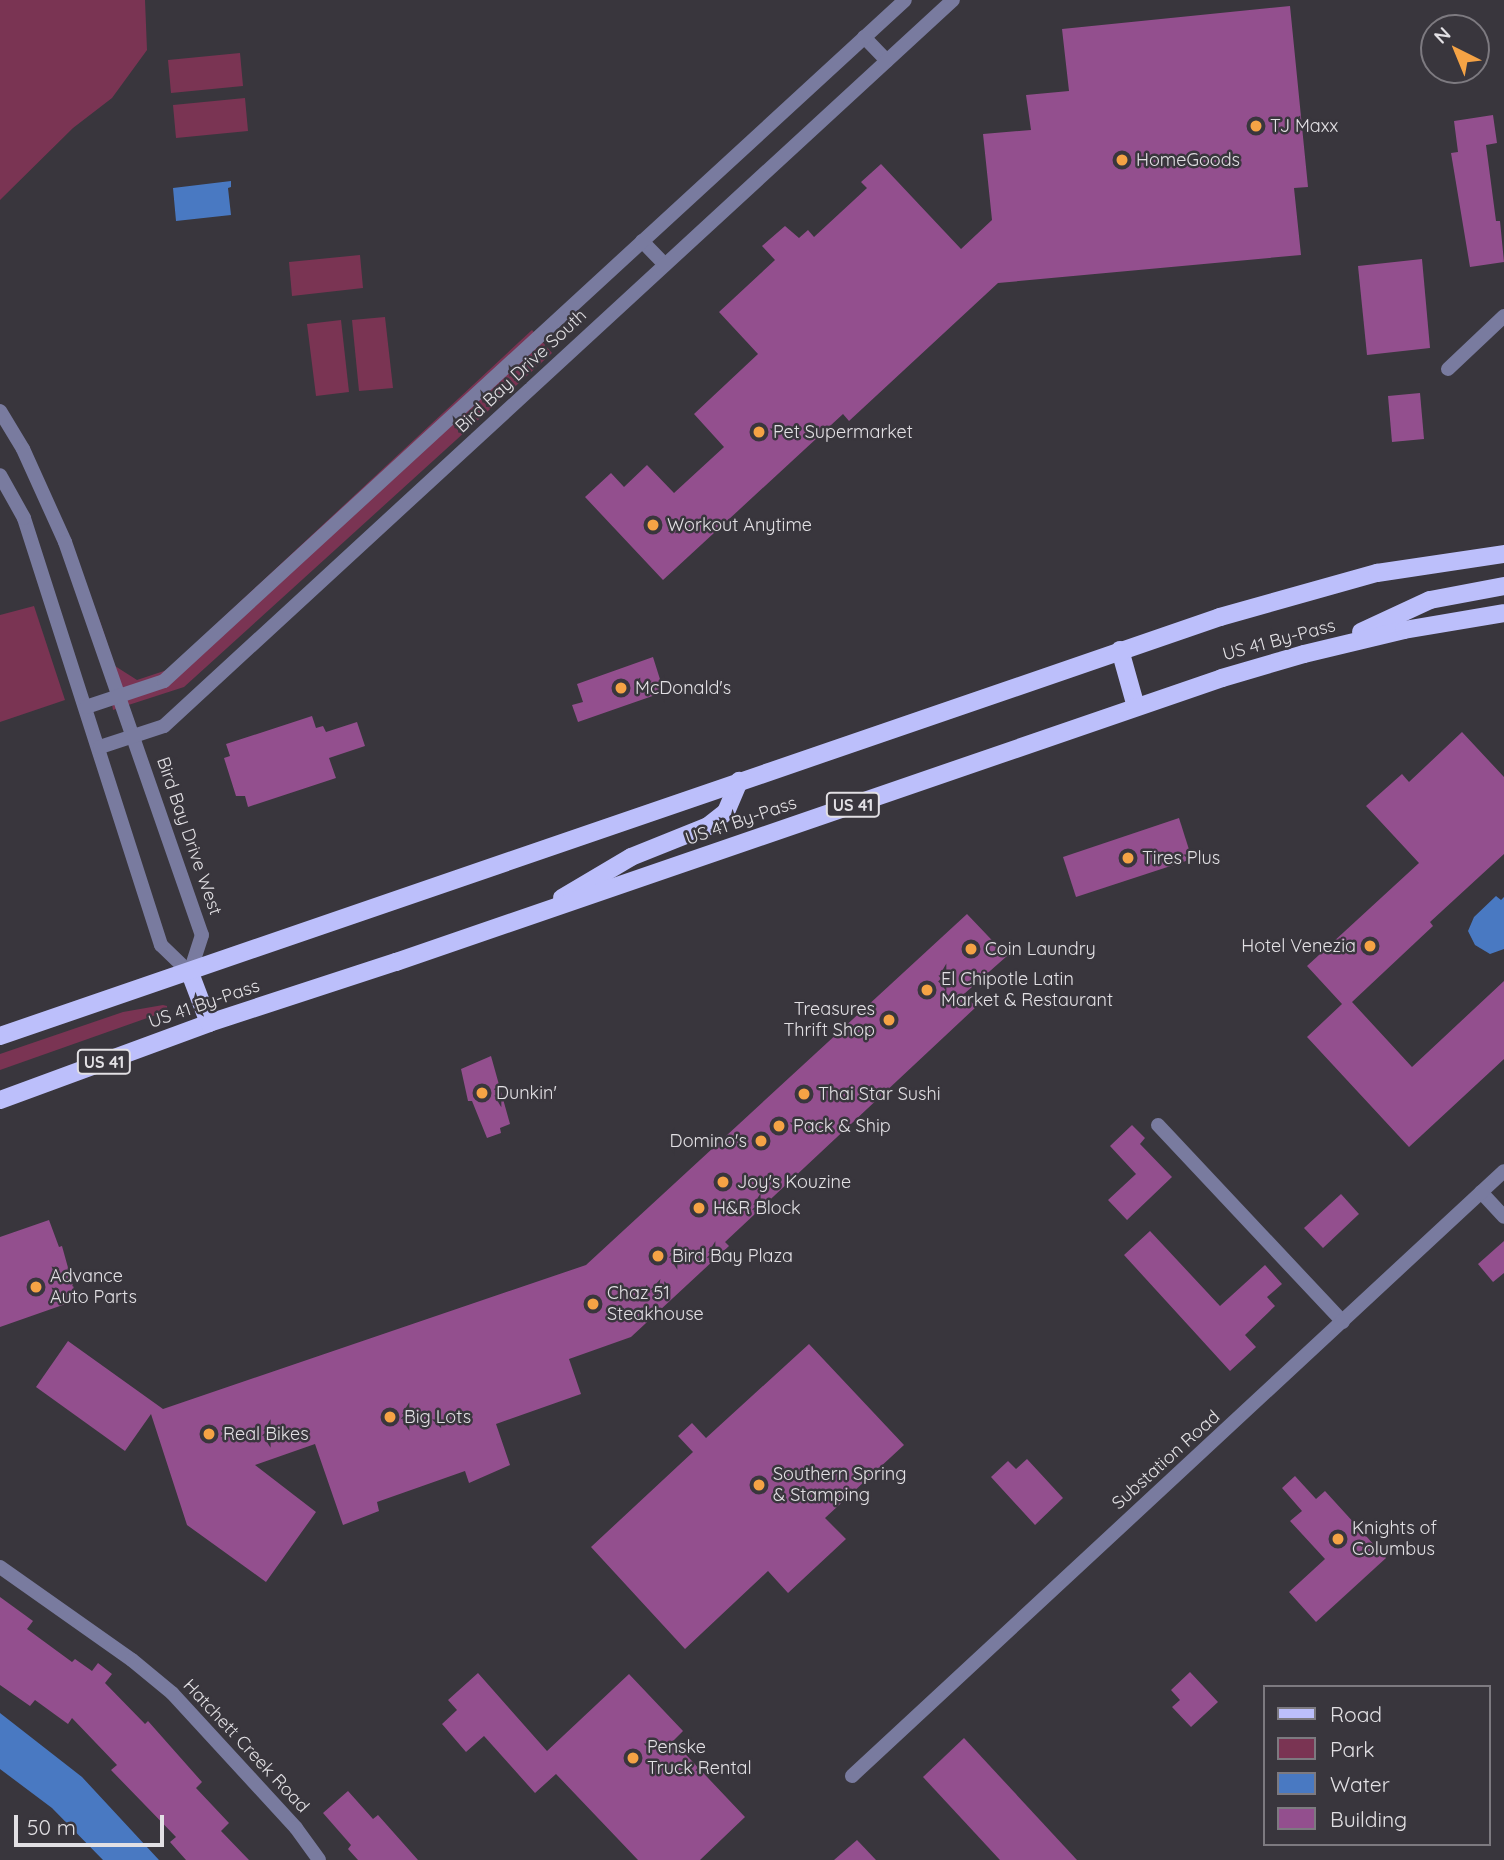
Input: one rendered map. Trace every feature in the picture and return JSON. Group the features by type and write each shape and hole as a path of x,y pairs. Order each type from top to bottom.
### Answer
{"main road":[{"name":"US 41 By-Pass","path":"0,1036 190,973 739,781 1232,613 1377,573 1504,554"},
{"path":"1326,648 1430,600 1504,586"},
{"name":"US 41 By-Pass","path":"0,1100 209,1023 542,912 1222,678 1326,648 1404,630 1504,613"},
{"path":"1120,650 1136,707"},
{"path":"542,912 608,868 708,826 726,811 739,781"},
{"path":"190,973 209,1023"}],"street":[{"name":"Bird Bay Drive South","path":"86,707 164,681 905,0"},
{"name":"Bird Bay Drive South","path":"100,747 164,726 953,0"},
{"path":"864,37 887,61"},
{"path":"642,241 664,265"},
{"path":"1448,369 1504,316"},
{"name":"Bird Bay Drive West","path":"0,411 23,449 65,542 135,736 202,935 190,973"},
{"path":"0,475 24,517 100,747 161,944 190,973"},
{"path":"1158,1125 1343,1322"},
{"name":"Substation Road","path":"852,1776 1503,1173"},
{"path":"1481,1192 1504,1217"},
{"name":"Hatchett Creek Road","path":"0,1566 132,1660 172,1693 296,1828 319,1860"}],"green space":[{"path":"0,0 145,0 147,50 112,98 73,128 0,200"},
{"path":"240,53 243,86 171,93 168,60"},
{"path":"245,98 248,131 176,138 173,105"},
{"path":"360,255 363,288 292,296 289,262"},
{"path":"385,317 393,388 359,391 352,320"},
{"path":"341,320 349,392 316,396 307,324"},
{"path":"532,330 552,353 184,687 113,710 97,613 115,666 137,680 167,670"},
{"path":"34,606 65,700 0,722 0,615"},
{"path":"167,1006 167,1011 0,1070 0,1054 123,1012"}],"water":[{"path":"231,181 231,187 228,188 231,215 176,221 173,188"},
{"path":"1496,896 1501,900 1504,897 1504,949 1490,954 1475,945 1468,931 1474,917"},
{"path":"0,1713 82,1777 159,1860 103,1860 52,1808 0,1769"}],"building":[{"path":"1290,6 1308,187 1294,188 1301,255 998,283 849,421 843,414 663,580 585,497 611,473 624,487 647,465 674,493 724,447 694,414 758,354 719,312 775,260 762,246 785,226 799,238 808,230 814,237 867,188 861,182 881,164 961,249 992,220 983,134 1031,130 1026,95 1069,91 1062,29"},
{"path":"1493,115 1497,143 1486,145 1496,221 1500,221 1504,262 1470,267 1451,153 1458,152 1454,121"},
{"path":"1422,259 1430,348 1367,355 1358,266"},
{"path":"1420,393 1424,439 1392,442 1388,396"},
{"name":"McDonald's","path":"653,657 664,692 578,722 572,705 583,702 577,684"},
{"path":"312,716 316,728 323,726 326,732 357,722 365,746 329,758 336,778 248,807 245,796 236,796 224,758 230,756 226,744"},
{"name":"Hotel Venezia","path":"1462,732 1504,777 1504,854 1430,922 1433,926 1352,1002 1412,1067 1504,981 1504,1059 1409,1147 1307,1037 1342,1004 1307,966 1419,863 1366,806 1402,774 1409,782"},
{"name":"Tires Plus","path":"1179,818 1192,859 1076,897 1063,857"},
{"name":"Bird Bay Plaza","path":"967,914 1007,956 964,994 976,1007 725,1242 729,1246 631,1337 569,1359 581,1394 496,1424 510,1465 469,1483 465,1471 377,1502 379,1511 343,1525 315,1444 255,1465 316,1512 266,1582 187,1525 151,1414 125,1451 36,1387 68,1341 163,1409 586,1265"},
{"name":"Dunkin'","path":"491,1056 510,1124 500,1128 501,1133 487,1138 472,1101 468,1101 461,1069"},
{"path":"1132,1125 1145,1138 1140,1144 1172,1177 1127,1220 1108,1200 1136,1174 1110,1146"},
{"path":"1341,1194 1359,1214 1323,1248 1304,1228"},
{"name":"Advance Auto Parts","path":"49,1220 59,1247 62,1246 77,1300 0,1327 0,1237"},
{"path":"1150,1231 1220,1306 1265,1265 1282,1284 1267,1297 1275,1306 1245,1335 1256,1347 1230,1371 1124,1255"},
{"path":"1504,1241 1504,1273 1493,1282 1478,1264"},
{"name":"Southern Spring & Stamping","path":"809,1344 904,1445 825,1518 846,1539 788,1593 768,1571 685,1649 591,1547 693,1452 678,1436 692,1423 706,1438"},
{"path":"1027,1459 1063,1498 1035,1525 991,1477 1008,1461 1016,1469"},
{"name":"Knights of Columbus","path":"1295,1476 1316,1499 1325,1491 1386,1558 1316,1622 1289,1592 1325,1559 1290,1521 1302,1511 1282,1488"},
{"path":"0,1597 33,1621 27,1629 72,1662 75,1659 92,1671 98,1663 112,1674 105,1683 145,1724 148,1721 202,1782 196,1788 229,1823 221,1831 249,1860 186,1860 170,1842 176,1837 111,1770 117,1765 72,1718 68,1724 35,1700 30,1706 0,1685"},
{"path":"1190,1672 1218,1702 1191,1727 1172,1707 1180,1700 1171,1690"},
{"name":"Penske Truck Rental","path":"478,1673 547,1751 629,1674 683,1731 673,1741 745,1817 700,1860 638,1860 556,1774 535,1793 484,1736 466,1752 442,1724 457,1710 448,1700"},
{"path":"964,1738 1077,1860 1000,1860 923,1777"},
{"path":"348,1791 373,1819 378,1815 418,1860 358,1860 348,1849 351,1845 323,1813"},
{"path":"857,1840 876,1860 834,1860"}],"place":[{"name":"TJ Maxx","path":"1256,126"},
{"name":"HomeGoods","path":"1122,160"},
{"name":"Pet Supermarket","path":"759,432"},
{"name":"Workout Anytime","path":"653,525"},
{"name":"McDonald's","path":"621,688"},
{"name":"Tires Plus","path":"1128,858"},
{"name":"Hotel Venezia","path":"1370,946"},
{"name":"Coin Laundry","path":"971,949"},
{"name":"El Chipotle Latin Market & Restaurant","path":"927,990"},
{"name":"Treasures Thrift Shop","path":"889,1020"},
{"name":"Dunkin'","path":"482,1093"},
{"name":"Thai Star Sushi","path":"804,1094"},
{"name":"Pack & Ship","path":"779,1126"},
{"name":"Domino's","path":"761,1141"},
{"name":"Joy's Kouzine","path":"723,1182"},
{"name":"H&R Block","path":"699,1208"},
{"name":"Bird Bay Plaza","path":"658,1256"},
{"name":"Advance Auto Parts","path":"36,1287"},
{"name":"Chaz 51 Steakhouse","path":"593,1304"},
{"name":"Big Lots","path":"390,1417"},
{"name":"Real Bikes","path":"209,1434"},
{"name":"Southern Spring & Stamping","path":"759,1485"},
{"name":"Knights of Columbus","path":"1338,1539"},
{"name":"Penske Truck Rental","path":"633,1758"}]}
